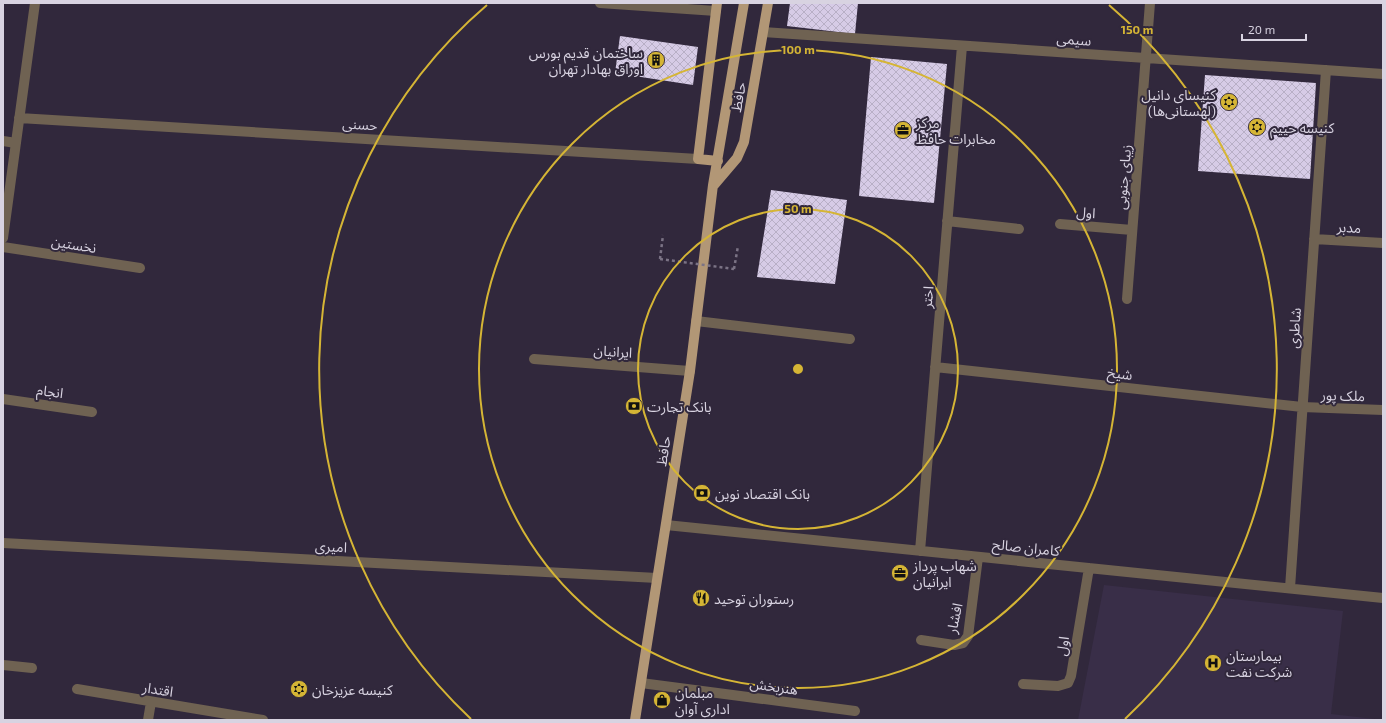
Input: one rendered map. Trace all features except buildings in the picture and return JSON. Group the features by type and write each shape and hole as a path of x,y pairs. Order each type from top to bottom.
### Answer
{"main road":[{"name":"حافظ","path":"635,720 690,371 713,186 744,3"},
{"name":"حافظ","path":"713,186 737,158 744,142 768,3"},
{"path":"716,7 698,159 718,161"}],"street":[{"path":"3,232 35,3"},
{"path":"600,3 716,7"},
{"name":"زیبای جنوبی","path":"1127,299 1150,3"},
{"name":"سیمی","path":"763,32 1383,74"},
{"name":"اختر","path":"920,551 962,46"},
{"name":"شاطری","path":"1290,588 1326,70"},
{"name":"حسنی","path":"19,118 698,159"},
{"path":"3,141 16,143"},
{"path":"947,221 1019,229"},
{"name":"اول","path":"1060,224 1132,230"},
{"name":"مدبر","path":"1314,239 1383,243"},
{"name":"نخستین","path":"3,247 140,268"},
{"path":"696,321 850,340"},
{"name":"ایرانیان","path":"534,359 690,371"},
{"name":"شیخ","path":"935,367 1302,407"},
{"name":"انجام","path":"3,399 92,412"},
{"name":"ملک پور","path":"1302,407 1383,410"},
{"name":"کامران صالح","path":"666,525 1383,598"},
{"name":"امیری","path":"3,543 657,578"},
{"name":"افشار","path":"921,640 954,645 962,643 968,636 978,557"},
{"name":"اول","path":"1023,684 1058,686 1068,683 1071,676 1089,568"},
{"path":"3,665 32,668"},
{"name":"هنربخش","path":"641,683 855,712"},
{"name":"اقتدار","path":"77,689 235,718 263,720"},
{"path":"148,720 151,702"}],"path":[{"path":"663,235 660,259 734,269 738,246"}],"shaded area":[{"name":"بیمارستان شرکت نفت","path":"1104,585 1343,611 1331,714 1383,720 1078,720"}],"place":[{"name":"ساختمان قدیم بورس اوراق بهادار تهران","path":"656,60"},
{"name":"کنیسای دانیل (لهستانی‌ها)","path":"1229,102"},
{"name":"کنیسه حییم","path":"1257,127"},
{"name":"مرکز مخابرات حافظ","path":"903,130"},
{"name":"بانک تجارت","path":"634,406"},
{"name":"بانک اقتصاد نوین","path":"702,493"},
{"name":"شهاب پرداز ایرانیان","path":"900,573"},
{"name":"رستوران توحید","path":"701,598"},
{"name":"بیمارستان شرکت نفت","path":"1213,663"},
{"name":"کنیسه عزیزخان","path":"299,689"},
{"name":"مبلمان اداری آوان","path":"662,700"}]}
